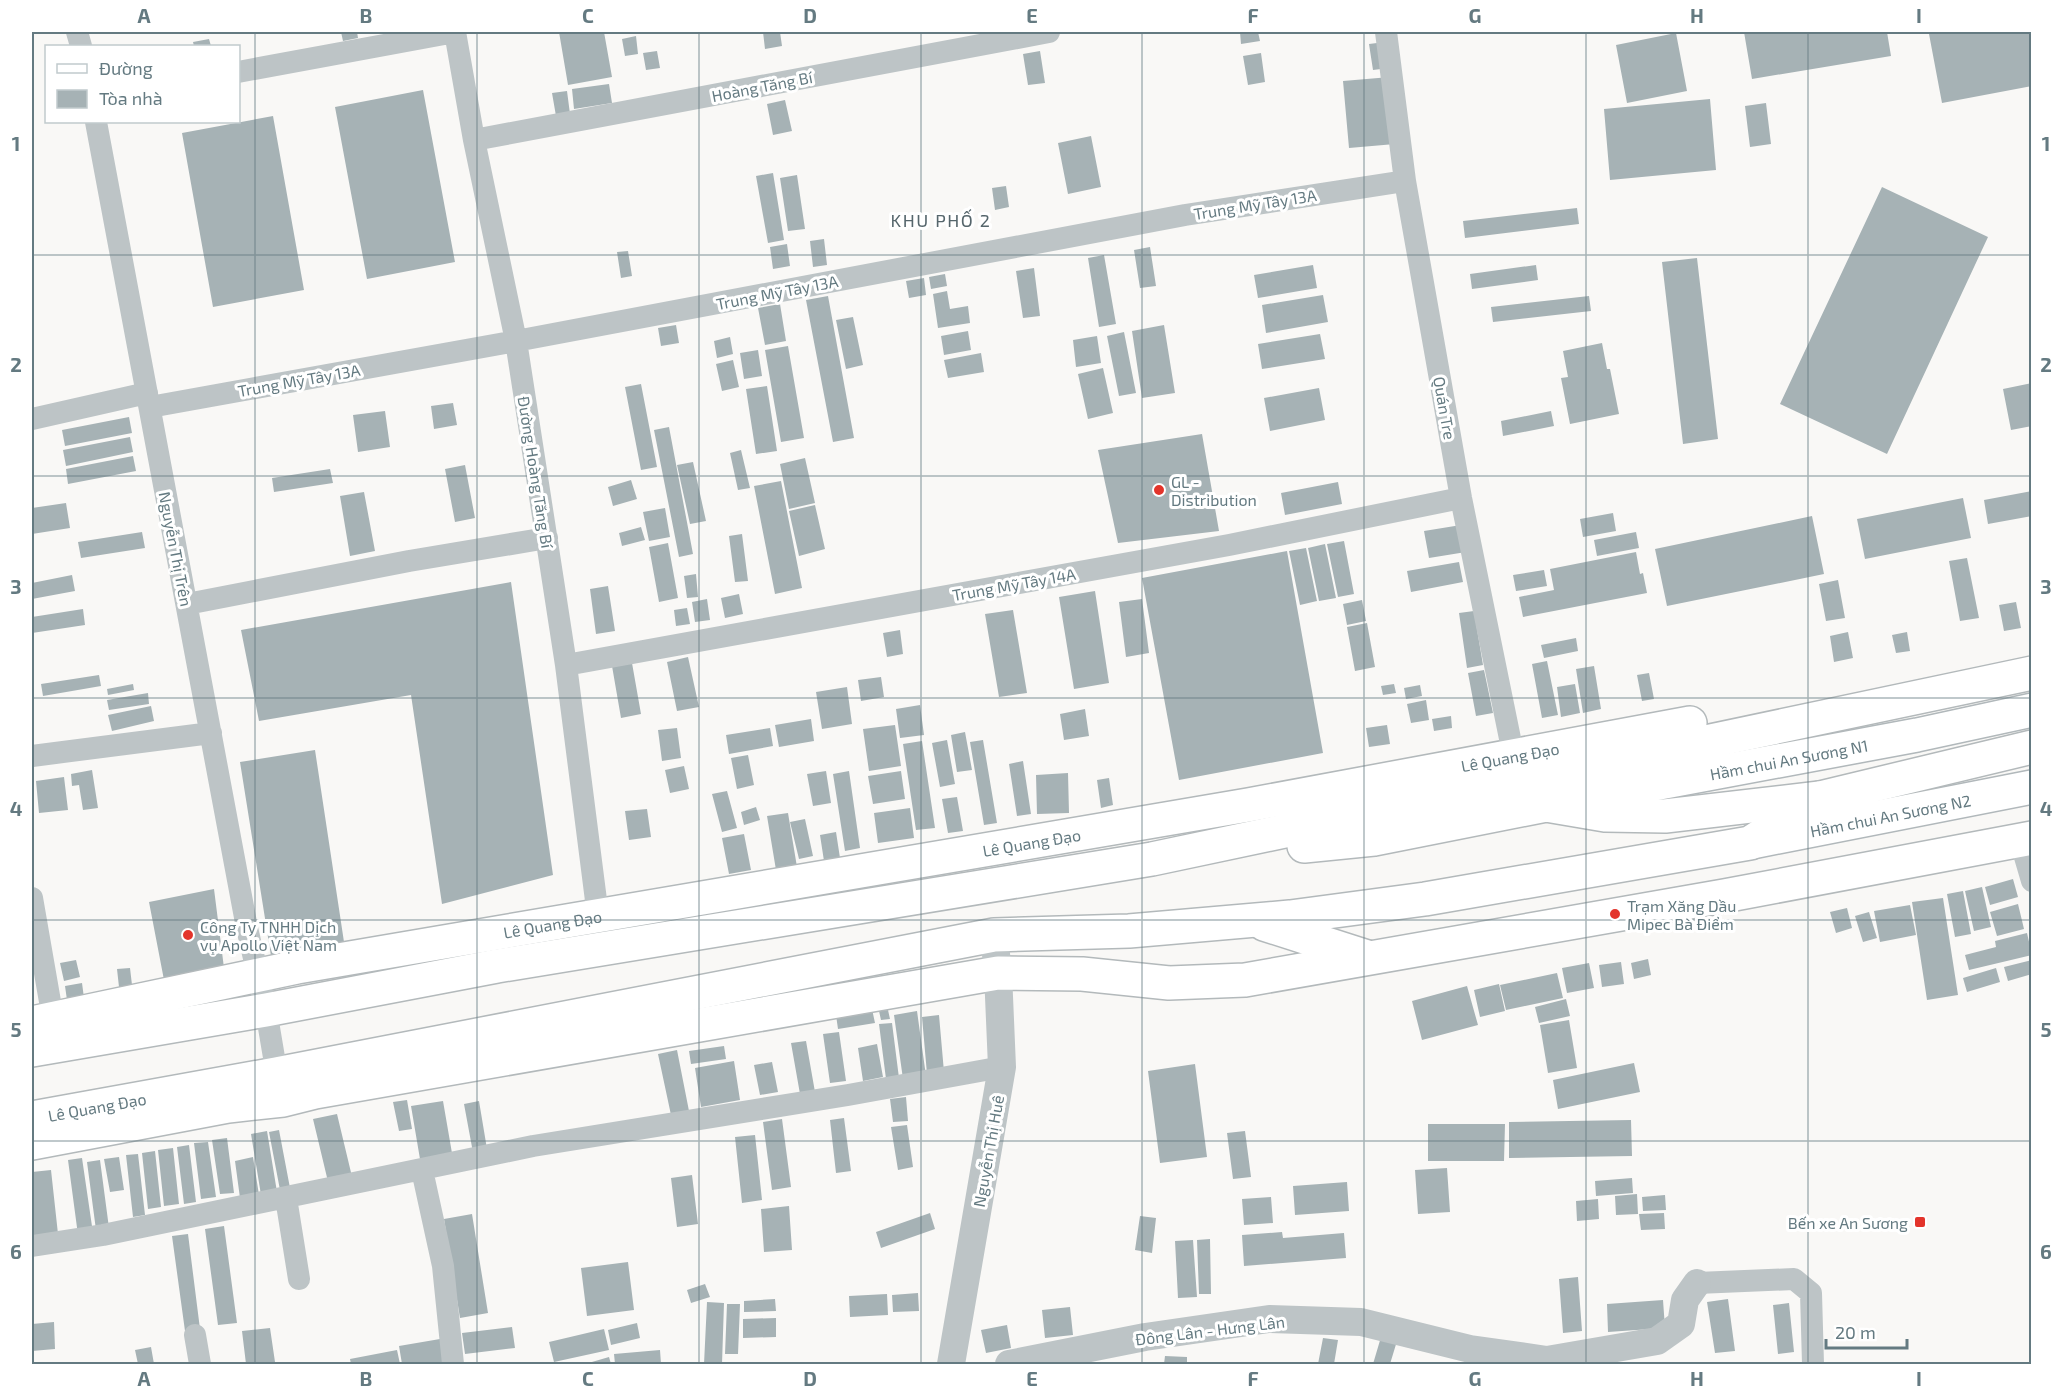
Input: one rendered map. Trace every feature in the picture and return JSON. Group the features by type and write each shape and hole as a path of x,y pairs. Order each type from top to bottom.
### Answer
{"main road":[{"name":"Lê Quang Đạo","path":"1152,859 1517,769 1952,671 2031,668"},
{"name":"Lê Quang Đạo","path":"32,1050 266,1010 493,951 598,916 1248,805 1517,769 2031,673"},
{"name":"Hầm chui An Sương N1","path":"1546,805 1905,737 2031,710"},
{"name":"Lê Quang Đạo","path":"42,1021 297,967 493,951 1152,859 1374,838 1546,805 1605,815 1665,816 1820,798 2031,747"},
{"name":"Hầm chui An Sương N2","path":"1750,843 2031,787"},
{"name":"Lê Quang Đạo","path":"32,1118 280,1087 994,935 1129,931 1251,920 1425,899 1750,843 1820,798"},
{"name":"Lê Quang Đạo","path":"32,1143 228,1106 280,1087 315,1092 998,973 1082,974 1169,983 1245,980 1724,896 2026,839"},
{"path":"1251,920 1371,958"}],"street":[{"name":"Đường Hoàng Tăng Bí","path":"455,32 474,140 516,341 566,666 598,916"},
{"path":"240,72 455,32"},
{"name":"Hoàng Tăng Bí","path":"474,140 1049,32"},
{"name":"Quán Tre","path":"1386,32 1405,181 1461,498 1517,769"},
{"name":"Nguyễn Thị Trên","path":"96,123 257,976 266,1010 280,1087"},
{"name":"Trung Mỹ Tây 13A","path":"32,419 516,341 1185,215 1405,181"},
{"name":"Trung Mỹ Tây 14A","path":"566,666 1229,545 1461,498"},
{"path":"187,604 409,561 547,538"},
{"path":"32,756 211,733"},
{"path":"2026,839 2031,881"},
{"path":"32,898 42,1021"},
{"name":"Nguyễn Thị Huê","path":"951,1365 1002,1067 994,935"},
{"path":"32,1246 103,1235 533,1146 848,1095 1002,1067"},
{"path":"422,1170 443,1266 453,1365"},
{"path":"286,1198 299,1280"},
{"path":"1697,1283 1794,1279 1811,1293 1813,1365"},
{"name":"Đông Lân - Hưng Lân","path":"1010,1365 1145,1337 1269,1319 1360,1322 1470,1349 1547,1360 1657,1341 1681,1324 1685,1300 1697,1283"},
{"path":"195,1335 200,1365"}],"building":[{"path":"341,32 357,32 358,38 343,41"},
{"path":"559,32 604,32 612,77 568,85"},
{"path":"763,32 780,32 782,46 765,49"},
{"path":"1240,32 1258,32 1260,41 1241,44"},
{"path":"1744,32 1887,32 1891,56 1752,79"},
{"path":"2032,32 2032,86 1942,103 1929,34"},
{"path":"1676,33 1687,91 1627,103 1616,45"},
{"path":"636,36 638,54 625,56 622,39"},
{"path":"209,39 211,45 194,45 193,42"},
{"path":"1385,42 1389,68 1373,70 1369,44"},
{"path":"657,51 660,68 646,70 643,53"},
{"path":"1040,51 1045,83 1028,85 1023,54"},
{"path":"1261,53 1265,82 1248,85 1243,56"},
{"path":"1390,77 1395,144 1349,148 1343,81"},
{"path":"609,84 612,103 574,109 572,89"},
{"path":"423,90 455,262 367,279 335,107"},
{"path":"567,91 570,114 556,116 552,93"},
{"path":"1710,99 1716,170 1610,180 1604,109"},
{"path":"785,100 792,131 773,135 767,104"},
{"path":"1766,103 1771,144 1750,147 1745,106"},
{"path":"273,116 304,290 213,307 182,133"},
{"path":"1091,136 1101,187 1068,194 1058,143"},
{"path":"773,173 784,240 768,243 756,176"},
{"path":"797,175 805,229 788,231 780,178"},
{"path":"1006,186 1009,207 995,210 992,188"},
{"path":"1882,187 1988,237 1887,454 1780,404"},
{"path":"1577,208 1579,224 1465,238 1463,221"},
{"path":"824,239 827,265 813,267 810,241"},
{"path":"787,244 790,266 773,269 770,247"},
{"path":"1150,247 1156,286 1140,288 1134,250"},
{"path":"628,251 632,276 621,278 617,252"},
{"path":"1104,255 1116,324 1099,327 1088,258"},
{"path":"1697,258 1718,439 1683,444 1662,262"},
{"path":"1313,265 1317,288 1258,298 1254,275"},
{"path":"1536,265 1538,280 1472,289 1470,274"},
{"path":"1034,268 1040,316 1023,318 1016,271"},
{"path":"945,274 947,286 931,289 929,277"},
{"path":"924,278 926,295 909,298 906,281"},
{"path":"947,291 950,309 968,306 970,323 938,328 933,294"},
{"path":"1323,295 1328,322 1266,333 1262,305"},
{"path":"828,296 854,438 833,442 806,300"},
{"path":"1589,296 1591,311 1493,322 1491,307"},
{"path":"780,304 786,341 765,345 758,308"},
{"path":"853,317 863,365 846,369 836,320"},
{"path":"676,325 679,343 661,346 658,328"},
{"path":"1164,325 1175,393 1142,398 1132,331"},
{"path":"968,331 971,350 944,355 941,336"},
{"path":"1124,332 1136,393 1119,396 1107,336"},
{"path":"1320,334 1325,359 1262,369 1258,344"},
{"path":"1097,336 1101,363 1076,367 1073,340"},
{"path":"730,337 733,354 717,358 714,341"},
{"path":"1602,343 1619,414 1570,424 1561,378 1568,377 1563,351"},
{"path":"788,346 804,438 781,442 765,350"},
{"path":"758,350 762,376 744,379 740,353"},
{"path":"981,353 984,372 948,378 944,360"},
{"path":"733,360 739,387 722,391 716,364"},
{"path":"1103,368 1113,413 1088,419 1078,374"},
{"path":"2032,383 2032,426 2011,430 2003,389"},
{"path":"641,384 657,467 641,470 625,387"},
{"path":"767,386 777,451 756,454 746,389"},
{"path":"1319,388 1325,420 1270,431 1264,398"},
{"path":"453,403 457,425 434,429 431,406"},
{"path":"385,411 390,447 358,452 353,415"},
{"path":"1551,411 1554,426 1503,436 1501,421"},
{"path":"129,417 132,433 65,446 62,430"},
{"path":"669,427 693,554 679,557 654,430"},
{"name":"GL - Distribution","path":"1202,434 1219,531 1118,543 1098,450"},
{"path":"130,437 133,452 66,466 63,450"},
{"path":"741,450 750,488 738,490 730,453"},
{"path":"133,456 136,471 68,484 66,469"},
{"path":"805,458 815,503 789,509 780,464"},
{"path":"693,462 706,521 690,524 677,465"},
{"path":"465,465 475,518 455,522 445,469"},
{"path":"330,469 333,483 274,492 272,478"},
{"path":"631,480 637,499 613,506 608,487"},
{"path":"781,481 802,588 775,594 754,486"},
{"path":"1338,482 1342,504 1285,515 1281,493"},
{"path":"2032,491 2032,516 1988,524 1984,500"},
{"path":"364,492 375,551 350,556 340,496"},
{"path":"1963,498 1971,538 1865,559 1857,519"},
{"path":"66,503 70,528 32,534 32,508"},
{"path":"815,505 825,549 799,556 789,511"},
{"path":"665,508 670,537 649,541 643,512"},
{"path":"1613,513 1616,531 1583,537 1580,519"},
{"path":"1812,516 1824,574 1667,606 1655,549"},
{"path":"1461,525 1466,552 1429,558 1424,531"},
{"path":"641,527 645,540 622,546 619,533"},
{"path":"142,532 145,548 81,558 78,542"},
{"path":"1636,532 1639,548 1597,556 1594,540"},
{"path":"742,534 748,581 735,582 729,536"},
{"path":"1344,541 1354,594 1338,597 1327,544"},
{"path":"668,543 678,598 659,602 649,547"},
{"path":"1325,544 1336,598 1319,601 1308,548"},
{"path":"1306,548 1317,601 1300,605 1289,551"},
{"path":"1287,551 1323,753 1179,780 1142,578"},
{"path":"1636,552 1640,574 1643,573 1647,593 1523,617 1519,597 1554,590 1550,569"},
{"path":"1967,558 1979,618 1960,621 1949,561"},
{"path":"1459,562 1463,582 1411,592 1407,571"},
{"path":"1544,570 1547,586 1516,591 1513,575"},
{"path":"696,574 698,597 687,598 684,576"},
{"path":"72,575 75,591 32,599 32,583"},
{"path":"1838,580 1845,618 1826,621 1819,584"},
{"path":"511,582 553,875 442,904 411,695 259,721 241,630"},
{"path":"608,586 615,631 596,634 590,589"},
{"path":"1095,591 1109,683 1074,689 1059,597"},
{"path":"739,594 743,614 725,618 721,598"},
{"path":"707,599 710,620 695,622 692,602"},
{"path":"1142,599 1149,653 1126,657 1119,602"},
{"path":"1362,600 1366,621 1347,625 1343,604"},
{"path":"2016,602 2021,628 2004,631 1999,605"},
{"path":"687,608 690,624 676,626 674,610"},
{"path":"83,609 85,625 32,633 32,617"},
{"path":"1013,610 1027,693 999,697 985,614"},
{"path":"1474,611 1483,665 1467,668 1459,613"},
{"path":"1367,623 1375,667 1355,671 1347,627"},
{"path":"900,630 903,654 887,657 883,633"},
{"path":"1848,632 1853,658 1834,662 1830,636"},
{"path":"1907,632 1910,651 1896,653 1892,635"},
{"path":"1576,638 1578,651 1544,658 1541,645"},
{"path":"688,657 699,707 677,711 667,662"},
{"path":"1547,661 1558,715 1542,718 1532,664"},
{"path":"632,663 641,714 621,718 612,666"},
{"path":"1594,666 1601,709 1583,713 1576,669"},
{"path":"1484,670 1493,713 1476,716 1468,673"},
{"path":"1649,673 1654,699 1642,701 1637,675"},
{"path":"99,675 101,686 43,696 41,684"},
{"path":"881,677 884,697 861,701 858,680"},
{"path":"133,684 134,690 108,695 107,689"},
{"path":"1394,684 1396,693 1383,695 1381,686"},
{"path":"1575,684 1580,713 1561,717 1557,687"},
{"path":"1420,685 1422,696 1406,699 1404,688"},
{"path":"847,687 852,724 822,729 816,692"},
{"path":"148,693 149,704 109,710 107,700"},
{"path":"1426,700 1429,720 1411,723 1407,704"},
{"path":"920,705 924,735 900,738 896,709"},
{"path":"151,706 154,721 112,731 108,715"},
{"path":"1085,709 1089,736 1064,740 1060,714"},
{"path":"1451,716 1452,728 1434,731 1432,719"},
{"path":"811,719 814,741 779,747 775,725"},
{"path":"895,725 901,766 869,771 863,729"},
{"path":"1387,725 1390,744 1369,747 1366,728"},
{"path":"677,728 681,758 662,761 658,730"},
{"path":"770,728 773,746 729,754 726,735"},
{"path":"965,732 972,770 957,772 951,735"},
{"path":"947,740 955,784 940,787 932,743"},
{"path":"983,740 997,823 984,825 970,742"},
{"path":"922,741 935,828 916,830 903,744"},
{"path":"315,750 344,942 271,956 240,762"},
{"path":"748,755 754,785 737,789 731,758"},
{"path":"1023,761 1031,814 1017,816 1009,764"},
{"path":"684,766 689,789 670,793 665,770"},
{"path":"92,770 98,808 83,810 79,785 72,786 71,774"},
{"path":"826,771 831,803 813,806 807,774"},
{"path":"849,771 860,848 845,851 833,774"},
{"path":"901,771 905,799 873,804 868,776"},
{"path":"1068,773 1069,813 1037,814 1036,775"},
{"path":"64,777 68,810 39,813 36,781"},
{"path":"1109,778 1113,805 1101,808 1097,780"},
{"path":"727,791 737,828 722,832 712,794"},
{"path":"957,797 963,831 948,833 942,799"},
{"path":"756,807 760,820 744,825 741,812"},
{"path":"910,808 914,838 878,843 874,813"},
{"path":"647,809 651,837 629,840 625,811"},
{"path":"788,813 797,867 776,870 767,816"},
{"path":"805,819 813,856 799,859 790,822"},
{"path":"836,832 840,858 824,861 820,835"},
{"path":"744,834 751,870 729,874 722,838"},
{"path":"2013,879 2018,897 1990,905 1985,887"},
{"path":"1982,887 1991,927 1974,931 1965,891"},
{"name":"Công Ty TNHH Dịch vụ Apollo Việt Nam","path":"214,889 224,968 164,980 149,902"},
{"path":"1963,891 1971,934 1955,937 1947,894"},
{"path":"1943,898 1958,995 1927,1000 1912,902"},
{"path":"2018,904 2024,929 1997,936 1990,912"},
{"path":"1910,905 1916,935 1880,942 1874,911"},
{"path":"1847,908 1852,928 1836,933 1830,912"},
{"path":"1869,912 1877,938 1863,942 1855,916"},
{"path":"2027,933 2032,955 1969,970 1965,955 1996,947 1995,941"},
{"path":"1648,959 1651,975 1634,979 1631,963"},
{"path":"76,960 80,977 64,981 60,963"},
{"path":"2032,960 2032,974 2008,981 2004,967"},
{"path":"1621,962 1624,984 1602,987 1599,965"},
{"path":"1589,963 1594,988 1567,993 1562,968"},
{"path":"130,968 132,985 119,987 117,969"},
{"path":"1996,968 2000,982 1967,992 1963,978"},
{"path":"1557,973 1563,998 1506,1010 1500,985"},
{"path":"82,983 84,998 67,1000 65,986"},
{"path":"1499,984 1505,1011 1480,1017 1474,990"},
{"path":"1467,986 1478,1025 1422,1040 1412,1001"},
{"path":"1566,999 1570,1016 1539,1023 1535,1007"},
{"path":"872,1009 875,1023 838,1029 836,1015"},
{"path":"888,1010 890,1019 881,1020 879,1011"},
{"path":"917,1011 926,1076 903,1079 894,1015"},
{"path":"939,1015 944,1072 927,1074 922,1017"},
{"path":"1569,1020 1577,1068 1548,1073 1540,1025"},
{"path":"892,1023 899,1078 886,1079 879,1024"},
{"path":"839,1032 846,1081 830,1083 823,1034"},
{"path":"806,1041 815,1092 800,1094 791,1043"},
{"path":"877,1044 883,1077 863,1081 858,1048"},
{"path":"724,1046 726,1059 691,1064 689,1051"},
{"path":"677,1050 689,1111 671,1115 658,1054"},
{"path":"734,1061 740,1100 701,1107 695,1068"},
{"path":"772,1062 778,1092 760,1095 754,1065"},
{"path":"1634,1063 1640,1092 1558,1109 1553,1080"},
{"path":"1195,1064 1207,1157 1160,1163 1148,1071"},
{"path":"906,1097 908,1121 893,1122 890,1099"},
{"path":"407,1100 412,1129 399,1131 393,1102"},
{"path":"443,1101 453,1159 421,1165 411,1106"},
{"path":"479,1101 488,1155 474,1158 464,1104"},
{"path":"337,1114 354,1185 330,1190 313,1119"},
{"path":"844,1118 851,1171 836,1173 830,1120"},
{"path":"782,1119 791,1187 772,1190 763,1122"},
{"path":"1631,1120 1632,1156 1509,1158 1509,1122"},
{"path":"1428,1124 1505,1124 1504,1161 1428,1161"},
{"path":"907,1125 913,1167 898,1170 891,1127"},
{"path":"279,1130 290,1188 280,1190 269,1132"},
{"path":"267,1131 277,1192 261,1195 251,1134"},
{"path":"1245,1131 1251,1177 1233,1179 1227,1133"},
{"path":"755,1135 762,1200 742,1203 735,1137"},
{"path":"227,1138 234,1193 220,1194 212,1140"},
{"path":"208,1142 216,1197 201,1199 194,1143"},
{"path":"189,1145 196,1202 184,1204 177,1147"},
{"path":"173,1148 179,1204 164,1206 158,1150"},
{"path":"155,1151 161,1207 148,1209 142,1153"},
{"path":"138,1154 145,1215 133,1217 126,1155"},
{"path":"119,1157 124,1190 110,1192 104,1159"},
{"path":"253,1157 259,1195 240,1198 235,1161"},
{"path":"82,1158 93,1233 78,1235 68,1160"},
{"path":"100,1160 109,1228 96,1230 87,1162"},
{"path":"1447,1168 1450,1212 1418,1214 1415,1170"},
{"path":"51,1170 58,1234 32,1237 32,1172"},
{"path":"692,1175 698,1224 677,1227 671,1178"},
{"path":"1632,1178 1633,1193 1596,1196 1595,1181"},
{"path":"1347,1182 1349,1211 1295,1215 1293,1186"},
{"path":"1637,1194 1638,1214 1616,1215 1615,1196"},
{"path":"1665,1195 1666,1210 1643,1211 1642,1197"},
{"path":"1271,1197 1273,1223 1244,1225 1242,1199"},
{"path":"1598,1199 1599,1219 1577,1221 1576,1201"},
{"path":"789,1206 792,1250 764,1252 761,1209"},
{"path":"930,1213 935,1229 881,1248 876,1232"},
{"path":"1664,1213 1665,1229 1641,1230 1639,1214"},
{"path":"472,1214 488,1313 460,1318 444,1219"},
{"path":"1140,1216 1156,1218 1152,1253 1135,1250"},
{"path":"224,1226 237,1323 218,1325 205,1229"},
{"path":"1282,1232 1283,1238 1344,1233 1346,1258 1244,1266 1242,1235"},
{"path":"188,1234 200,1329 185,1331 172,1236"},
{"path":"1210,1239 1211,1294 1199,1294 1197,1240"},
{"path":"1193,1240 1197,1297 1178,1298 1175,1241"},
{"path":"628,1262 634,1310 587,1316 581,1268"},
{"path":"1578,1277 1582,1331 1563,1333 1559,1279"},
{"path":"705,1284 710,1297 691,1303 687,1290"},
{"path":"918,1293 919,1311 893,1312 892,1295"},
{"path":"887,1294 888,1315 850,1317 849,1296"},
{"path":"775,1299 776,1311 744,1312 744,1301"},
{"path":"1728,1299 1735,1351 1715,1353 1707,1302"},
{"path":"1663,1300 1665,1328 1608,1332 1607,1304"},
{"path":"707,1302 724,1303 722,1364 704,1364"},
{"path":"1789,1303 1794,1352 1778,1354 1773,1305"},
{"path":"727,1304 740,1304 738,1354 725,1354"},
{"path":"1070,1307 1073,1335 1045,1338 1042,1310"},
{"path":"776,1318 776,1337 743,1338 743,1319"},
{"path":"54,1322 55,1349 32,1351 32,1324"},
{"path":"637,1323 640,1338 611,1345 608,1330"},
{"path":"1007,1325 1011,1348 986,1353 981,1330"},
{"path":"512,1327 515,1348 465,1354 462,1333"},
{"path":"270,1328 275,1362 246,1364 242,1331"},
{"path":"604,1329 609,1350 554,1362 549,1342"},
{"path":"1381,1337 1397,1341 1390,1364 1373,1364"},
{"path":"1323,1338 1338,1340 1334,1364 1318,1364"},
{"path":"440,1339 444,1364 402,1364 399,1346"},
{"path":"151,1347 154,1364 138,1364 135,1350"},
{"path":"397,1350 400,1364 351,1364 350,1359"},
{"path":"660,1350 661,1364 615,1364 614,1354"},
{"path":"1165,1356 1187,1357 1187,1364 1164,1364"},
{"path":"609,1357 611,1364 585,1364"}],"place":[{"name":"GL - Distribution","path":"1159,490"},
{"name":"Trạm Xăng Dầu Mipec Bà Điểm","path":"1615,914"},
{"name":"Công Ty TNHH Dịch vụ Apollo Việt Nam","path":"188,935"},
{"name":"Bến xe An Sương","path":"1920,1222"}],"district":[{"name":"KHU PHỐ 2","path":"941,220"}]}
